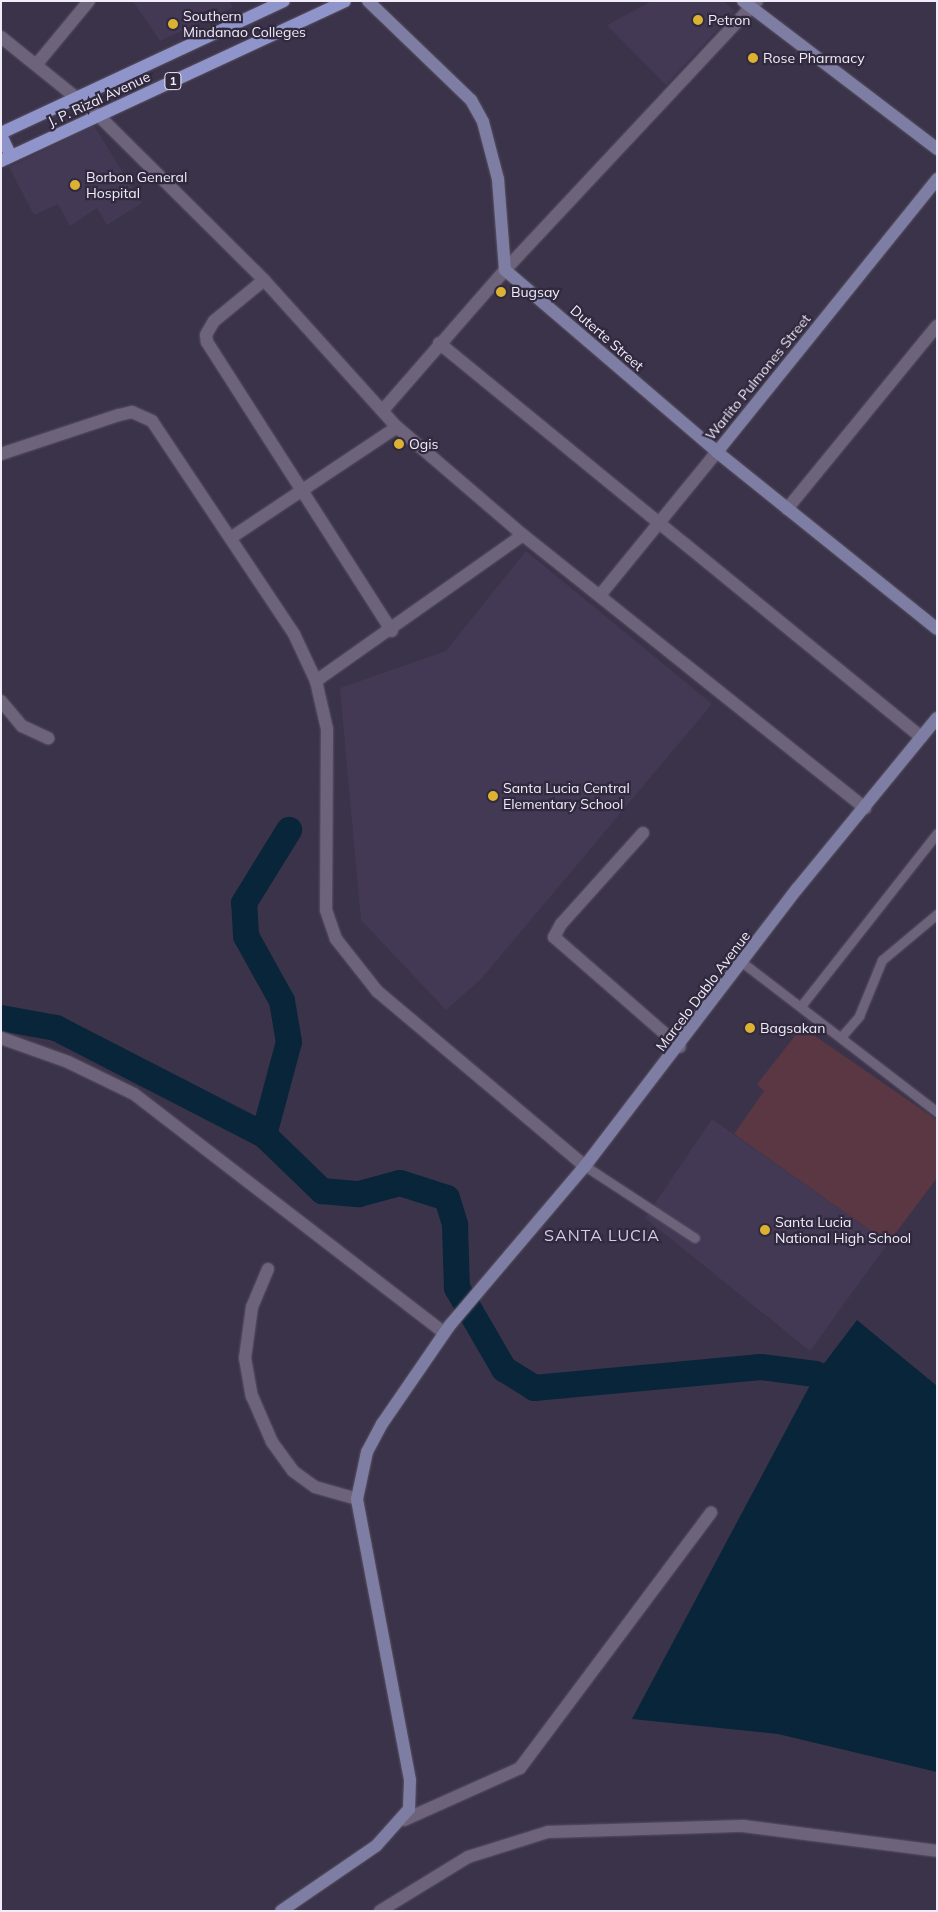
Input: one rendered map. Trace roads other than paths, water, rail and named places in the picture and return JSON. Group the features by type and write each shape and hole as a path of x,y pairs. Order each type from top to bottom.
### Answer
{"main road":[{"name":"J. P. Rizal Avenue","path":"1,134 284,1"},
{"name":"J. P. Rizal Avenue","path":"6,158 345,1"},
{"path":"1,134 6,158"}],"street":[{"path":"36,64 89,1"},
{"path":"368,1 471,100 483,122 498,179 505,270"},
{"path":"383,410 439,343 505,270 751,3 937,149"},
{"path":"1,37 79,97 99,116 264,280 398,427 523,535 601,594 865,808"},
{"name":"Warlito Pulmones Street","path":"601,594 937,179"},
{"name":"Duterte Street","path":"505,270 717,452 937,629"},
{"path":"264,280 214,321 206,335 392,631"},
{"path":"786,509 937,326"},
{"path":"439,343 657,525 921,737"},
{"path":"1,454 119,415 142,414 152,421 232,537 294,634 316,680 327,729 326,910 336,939 377,992 585,1166"},
{"path":"232,537 305,491 398,427"},
{"path":"316,680 392,631 523,535"},
{"path":"1,701 22,726 48,738"},
{"name":"Marcelo Dablo Avenue","path":"357,1499 367,1452 382,1424 447,1329 488,1278 585,1166 937,718"},
{"path":"643,832 560,924 554,937 680,1047"},
{"path":"1,1038 68,1062 134,1094 447,1329"},
{"path":"268,1269 252,1307 245,1358 252,1396 272,1442 292,1470 315,1487 357,1499 410,1780 411,1796 404,1820"},
{"path":"281,1911 337,1876 404,1820 520,1768 711,1513"},
{"path":"380,1911 468,1856 548,1832 743,1826 937,1851"}],"lane":[{"path":"801,1006 937,832"},
{"path":"841,1037 859,1016 882,960 937,914"},
{"path":"743,963 937,1112"},
{"path":"585,1166 695,1238"}],"water":[{"path":"857,1320 937,1386 937,1772 778,1734 632,1719 816,1374"}],"waterway":[{"path":"264,1135 289,1042 282,1001 246,936 244,903 289,830"},
{"path":"1,1018 56,1028 264,1135 322,1191 359,1194 400,1183 447,1198 455,1225 457,1288 504,1369 534,1388 761,1367 816,1374"}],"place":[{"name":"Petron","path":"698,20"},
{"name":"Southern Mindanao Colleges","path":"173,24"},
{"name":"Rose Pharmacy","path":"753,58"},
{"name":"Borbon General Hospital","path":"75,185"},
{"name":"Bugsay","path":"501,292"},
{"name":"Ogis","path":"399,444"},
{"name":"Santa Lucia Central Elementary School","path":"493,796"},
{"name":"Bagsakan","path":"750,1028"},
{"name":"Santa Lucia National High School","path":"765,1230"}],"district":[{"name":"SANTA LUCIA","path":"602,1235"}]}
